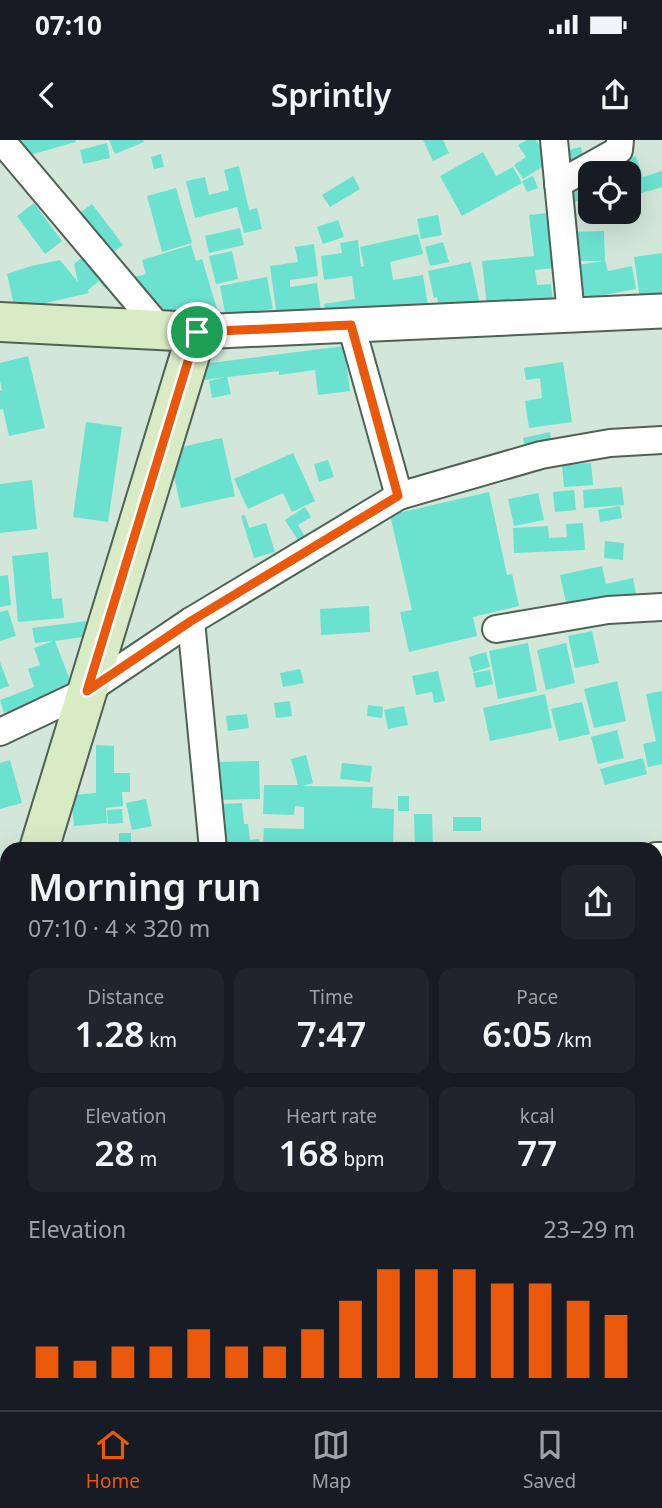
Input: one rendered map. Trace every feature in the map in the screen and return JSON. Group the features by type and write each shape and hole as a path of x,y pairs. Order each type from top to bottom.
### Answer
{"main road":[{"path":"0,322 179,331 87,691 41,842"}],"street":[{"path":"1,140 179,331 662,311"},
{"path":"554,140 571,315"},
{"path":"558,184 620,150 620,140"},
{"path":"351,325 398,496"},
{"path":"0,732 87,691 191,621 398,496 541,455 610,443 662,440"},
{"path":"495,629 608,610 662,607"},
{"path":"191,621 212,842"}],"building":[{"path":"109,140 143,140 144,142 115,154"},
{"path":"423,140 443,140 449,153 433,161"},
{"path":"527,140 536,140 550,162 523,179 514,165 526,157 518,145"},
{"path":"15,142 76,142 19,158"},
{"path":"107,143 110,158 83,164 80,150"},
{"path":"581,147 584,161 562,167 558,152"},
{"path":"483,152 496,176 513,167 522,183 462,216 440,176"},
{"path":"161,154 164,167 154,169 151,157"},
{"path":"636,156 638,161 621,161"},
{"path":"239,166 249,210 257,208 262,229 244,233 237,207 195,218 186,181 205,177 209,195 229,190 224,170"},
{"path":"641,171 643,177 662,171 662,187 641,193"},
{"path":"353,176 360,189 330,207 322,195"},
{"path":"533,176 538,188 527,192 522,181"},
{"path":"578,179 578,201 569,205 560,188"},
{"path":"176,188 192,243 162,252 147,196"},
{"path":"34,203 62,241 45,254 17,216"},
{"path":"92,204 123,245 103,260 71,219"},
{"path":"548,213 555,268 535,270 537,285 551,284 553,300 487,307 482,261 534,256 529,215"},
{"path":"438,215 442,235 421,239 417,219"},
{"path":"338,220 344,237 323,244 317,227"},
{"path":"240,228 244,245 209,253 205,236"},
{"path":"604,231 608,271 632,266 636,289 577,300 571,266 603,261 573,261 572,232"},
{"path":"418,234 423,254 390,262 393,280 423,275 428,305 326,320 324,304 355,299 352,276 324,280 321,256 342,253 340,243 358,240 361,267 364,266 360,247"},
{"path":"443,242 449,262 430,266 425,247"},
{"path":"314,244 318,276 290,280 290,287 317,283 321,311 277,317 270,266 298,262 295,247"},
{"path":"191,245 196,261 202,259 217,309 159,324 122,280 146,274 142,260"},
{"path":"232,251 238,279 216,284 209,256"},
{"path":"662,253 662,296 640,299 634,257"},
{"path":"84,256 117,280 106,289 99,281 88,290 89,293 15,310 7,274 60,260 78,282 74,264"},
{"path":"471,262 481,310 441,318 428,271"},
{"path":"267,277 273,309 226,318 220,286"},
{"path":"344,346 350,391 318,395 315,370 279,375 279,371 227,377 231,394 212,398 209,381 225,377 205,380 203,364"},
{"path":"28,356 45,428 9,436 3,409 0,410 0,363"},
{"path":"563,362 572,422 529,428 525,401 542,398 540,378 526,380 524,368"},
{"path":"86,422 122,427 108,522 73,517"},
{"path":"550,432 553,450 527,455 523,438"},
{"path":"222,438 235,496 181,508 168,450"},
{"path":"293,453 315,501 292,512 283,493 248,509 234,479"},
{"path":"328,460 334,477 319,482 314,464"},
{"path":"591,463 593,485 564,487 562,465"},
{"path":"32,480 37,529 0,533 0,484"},
{"path":"622,487 624,505 584,508 583,490"},
{"path":"574,490 576,510 555,512 553,492"},
{"path":"489,492 507,575 512,574 519,606 473,617 477,636 409,652 400,612 412,610 390,515"},
{"path":"538,493 544,520 514,526 508,499"},
{"path":"620,506 622,518 600,522 598,510"},
{"path":"305,507 311,517 298,525 306,538 299,542 285,520"},
{"path":"245,515 249,528 266,523 275,552 254,558 241,516"},
{"path":"583,523 585,550 514,553 513,528 548,526 549,538 567,537 566,524"},
{"path":"605,541 624,543 623,560 604,558"},
{"path":"48,552 52,599 62,598 64,618 18,622 12,556"},
{"path":"602,566 606,584 633,578 637,599 567,607 560,575"},
{"path":"8,575 11,605 0,607 0,576"},
{"path":"369,606 370,632 321,635 320,609"},
{"path":"8,610 16,636 0,641 0,612"},
{"path":"87,621 89,636 55,641 73,688 4,713 0,700 34,687 28,669 40,665 34,648 53,641 35,643 32,628"},
{"path":"592,631 599,663 575,668 568,636"},
{"path":"528,643 537,691 498,699 489,651"},
{"path":"566,643 575,683 546,690 537,650"},
{"path":"486,652 490,667 473,672 469,657"},
{"path":"0,662 9,686 0,689"},
{"path":"300,669 304,683 283,687 280,673"},
{"path":"490,670 493,684 476,688 473,673"},
{"path":"438,671 445,701 434,703 432,692 416,695 412,676"},
{"path":"617,681 626,721 594,728 584,689"},
{"path":"662,691 662,764 648,767 643,744 656,741 646,694"},
{"path":"545,694 552,728 490,741 483,708"},
{"path":"290,701 292,716 276,718 274,703"},
{"path":"582,702 590,734 559,741 551,709"},
{"path":"368,705 383,707 382,718 367,716"},
{"path":"404,706 408,725 388,729 384,710"},
{"path":"247,714 249,728 228,731 226,716"},
{"path":"617,730 624,758 598,764 591,737"},
{"path":"96,745 114,746 114,773 130,773 130,792 122,792 123,806 106,808 107,823 74,826 71,795 96,793"},
{"path":"306,755 313,783 303,786 373,787 372,808 394,809 393,842 263,842 264,828 304,829 304,807 295,806 294,815 263,814 264,785 298,785 291,759"},
{"path":"643,758 647,774 605,785 600,769"},
{"path":"10,760 22,803 0,809 0,763"},
{"path":"259,761 260,799 217,800 216,762"},
{"path":"342,763 372,766 370,782 340,779"},
{"path":"398,796 409,796 409,811 398,811"},
{"path":"146,799 152,826 132,830 126,803"},
{"path":"242,803 244,824 248,824 250,840 259,839 259,842 226,842 223,804"},
{"path":"122,809 123,823 108,824 107,810"},
{"path":"414,814 432,814 433,842 415,842"},
{"path":"453,817 481,817 481,831 453,831"},
{"path":"119,833 131,833 131,842 119,842"}],"route":[{"path":"351,325 398,496 191,621 87,691 142,512 197,332 351,325"}]}
